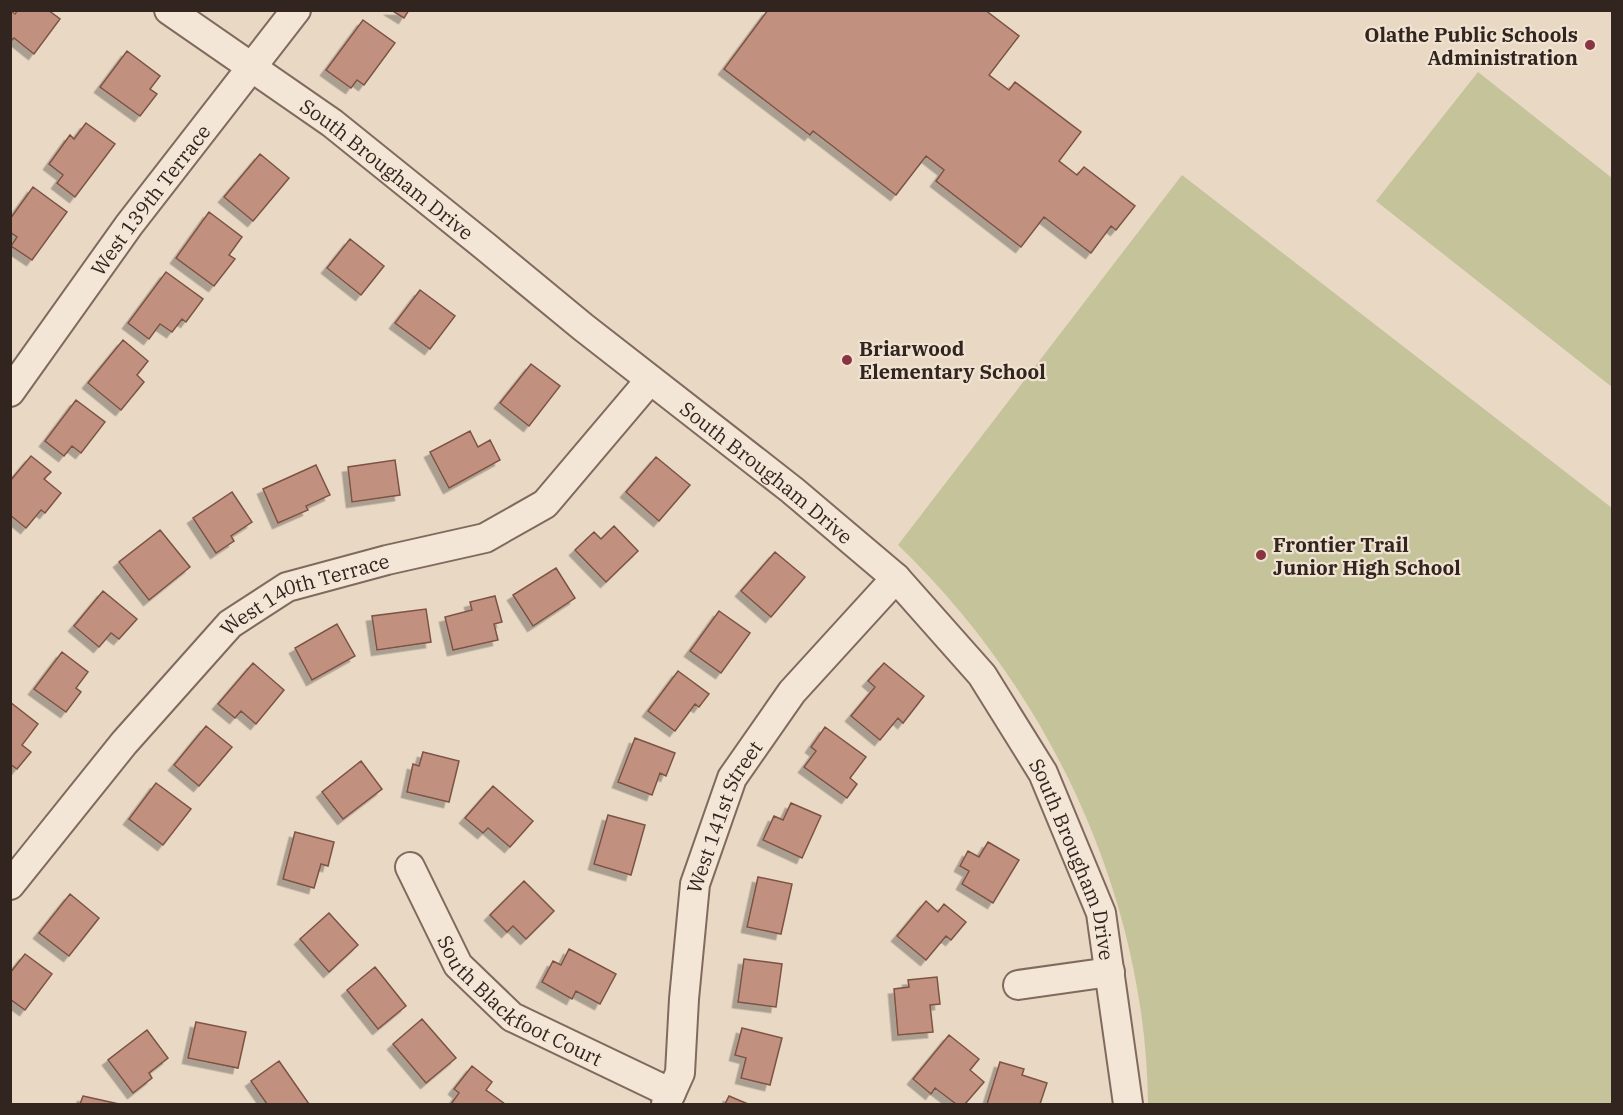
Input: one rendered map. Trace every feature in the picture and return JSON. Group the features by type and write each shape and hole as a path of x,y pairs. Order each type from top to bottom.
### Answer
{"street":[{"name":"South Brougham Drive","path":"169,10 332,123 650,380 792,490 896,578 982,675 1043,773 1101,913 1128,1104"},
{"name":"West 139th Terrace","path":"10,392 129,225 296,10"},
{"name":"West 140th Terrace","path":"10,885 124,743 230,624 287,587 387,560 485,538 546,504 650,380"},
{"name":"West 141st Street","path":"668,1099 680,1073 684,999 695,884 732,778 792,692 896,578"},
{"name":"South Blackfoot Court","path":"411,867 458,965 512,1017 668,1099"},
{"path":"1017,985 1110,972"}],"shaded area":[{"path":"1478,72 1612,178 1612,387 1376,201"},
{"name":"Frontier Trail Junior High School","path":"1182,175 1612,508 1612,1104 1148,1104 1143,1026 1129,949 1108,873 1079,800 1042,730 1000,664 952,602 898,545"}],"building":[{"path":"10,10 15,14 18,10 48,10 60,19 34,54 14,38 10,42"},
{"path":"391,10 409,10 404,18"},
{"path":"768,10 985,10 1019,36 989,75 1009,90 1015,82 1081,132 1059,161 1077,175 1084,167 1135,206 1116,230 1111,226 1091,253 1044,217 1021,247 936,181 944,170 926,156 896,195 813,131 810,135 724,69"},
{"path":"363,20 395,43 364,85 357,80 351,88 326,70"},
{"path":"127,51 160,76 150,89 157,94 140,116 100,87"},
{"path":"86,123 115,144 75,197 57,183 63,175 49,164 70,135 74,139"},
{"path":"260,154 289,178 253,221 224,197"},
{"path":"33,187 67,212 32,260 11,246 17,237 10,232 10,219"},
{"path":"209,212 242,237 229,255 235,259 214,286 176,258"},
{"path":"350,239 384,266 361,295 327,268"},
{"path":"166,272 203,299 186,322 182,319 172,332 160,324 149,339 128,323"},
{"path":"420,290 455,316 430,349 395,323"},
{"path":"123,340 148,361 137,375 144,382 121,410 88,383"},
{"path":"531,364 560,386 529,426 500,403"},
{"path":"76,400 105,422 81,453 72,446 64,456 45,441"},
{"path":"470,431 478,447 490,440 500,460 449,488 430,452"},
{"path":"31,456 51,472 44,479 61,493 45,513 41,510 26,528 10,515 10,481"},
{"path":"656,457 690,485 659,521 626,492"},
{"path":"395,460 400,495 352,502 348,467"},
{"path":"316,465 330,495 306,506 308,510 278,523 263,489"},
{"path":"232,492 252,522 231,536 234,541 216,553 193,518"},
{"path":"614,526 638,551 606,582 575,550 594,532 601,539"},
{"path":"160,530 190,567 149,600 119,562"},
{"path":"775,552 805,577 771,617 741,591"},
{"path":"556,568 575,598 533,626 513,595"},
{"path":"103,591 137,619 119,639 111,633 99,647 74,626"},
{"path":"495,596 502,622 494,624 498,640 453,650 445,617 472,610 470,602"},
{"path":"426,609 431,642 377,650 372,616"},
{"path":"719,611 750,633 721,673 690,651"},
{"path":"337,624 355,656 312,680 295,648"},
{"path":"62,652 88,672 76,688 81,692 66,712 34,689"},
{"path":"253,663 284,690 256,724 241,711 235,718 218,704"},
{"path":"884,663 924,696 903,723 898,718 880,740 851,716 875,687 868,681"},
{"path":"678,671 709,694 699,707 695,704 675,731 648,711"},
{"path":"10,702 38,724 22,745 31,752 17,769 10,764"},
{"path":"206,726 232,747 199,786 174,765"},
{"path":"825,727 866,757 850,778 857,784 847,798 804,767 816,751 811,747"},
{"path":"635,738 675,753 666,776 660,773 652,795 618,782"},
{"path":"423,752 459,761 449,802 407,792 413,764 419,766"},
{"path":"361,761 382,789 343,819 322,792"},
{"path":"156,783 191,809 163,845 129,819"},
{"path":"493,786 533,821 510,847 488,828 483,833 465,818"},
{"path":"791,803 821,816 802,858 763,840 774,816 783,820"},
{"path":"608,815 645,825 631,875 594,864"},
{"path":"295,832 334,842 328,866 321,864 314,888 283,879"},
{"path":"988,842 1019,860 993,903 962,884 969,871 960,866 968,851 979,857"},
{"path":"758,877 792,884 781,934 747,927"},
{"path":"524,881 554,911 526,939 513,926 507,932 490,915"},
{"path":"70,894 99,918 69,956 39,933"},
{"path":"926,901 938,912 944,904 966,922 951,940 946,936 926,960 897,936"},
{"path":"329,913 358,945 329,972 300,939"},
{"path":"569,949 616,974 600,1004 576,991 572,999 542,982 553,961 561,965"},
{"path":"25,954 52,974 25,1010 10,999 10,973"},
{"path":"744,959 782,964 776,1007 738,1002"},
{"path":"375,967 406,1006 378,1029 347,990"},
{"path":"937,977 940,1004 930,1005 933,1032 898,1035 894,989 909,987 908,980"},
{"path":"422,1019 456,1058 426,1083 393,1044"},
{"path":"196,1022 246,1032 238,1068 188,1058"},
{"path":"742,1028 782,1038 770,1085 741,1078 746,1058 735,1055"},
{"path":"147,1030 168,1058 149,1073 152,1078 133,1093 108,1060"},
{"path":"949,1035 979,1059 970,1070 984,1082 965,1104 956,1104 935,1088 931,1094 913,1079"},
{"path":"279,1061 309,1104 267,1104 251,1081"},
{"path":"1000,1062 1024,1069 1022,1075 1047,1083 1040,1104 987,1104"},
{"path":"472,1066 492,1082 486,1090 505,1104 451,1104 459,1093 454,1089"},
{"path":"83,1096 119,1104 80,1104"},
{"path":"729,1096 748,1104 725,1104"}],"place":[{"name":"Olathe Public Schools Administration","path":"1590,45"},
{"name":"Briarwood Elementary School","path":"847,360"},
{"name":"Frontier Trail Junior High School","path":"1261,555"}]}
